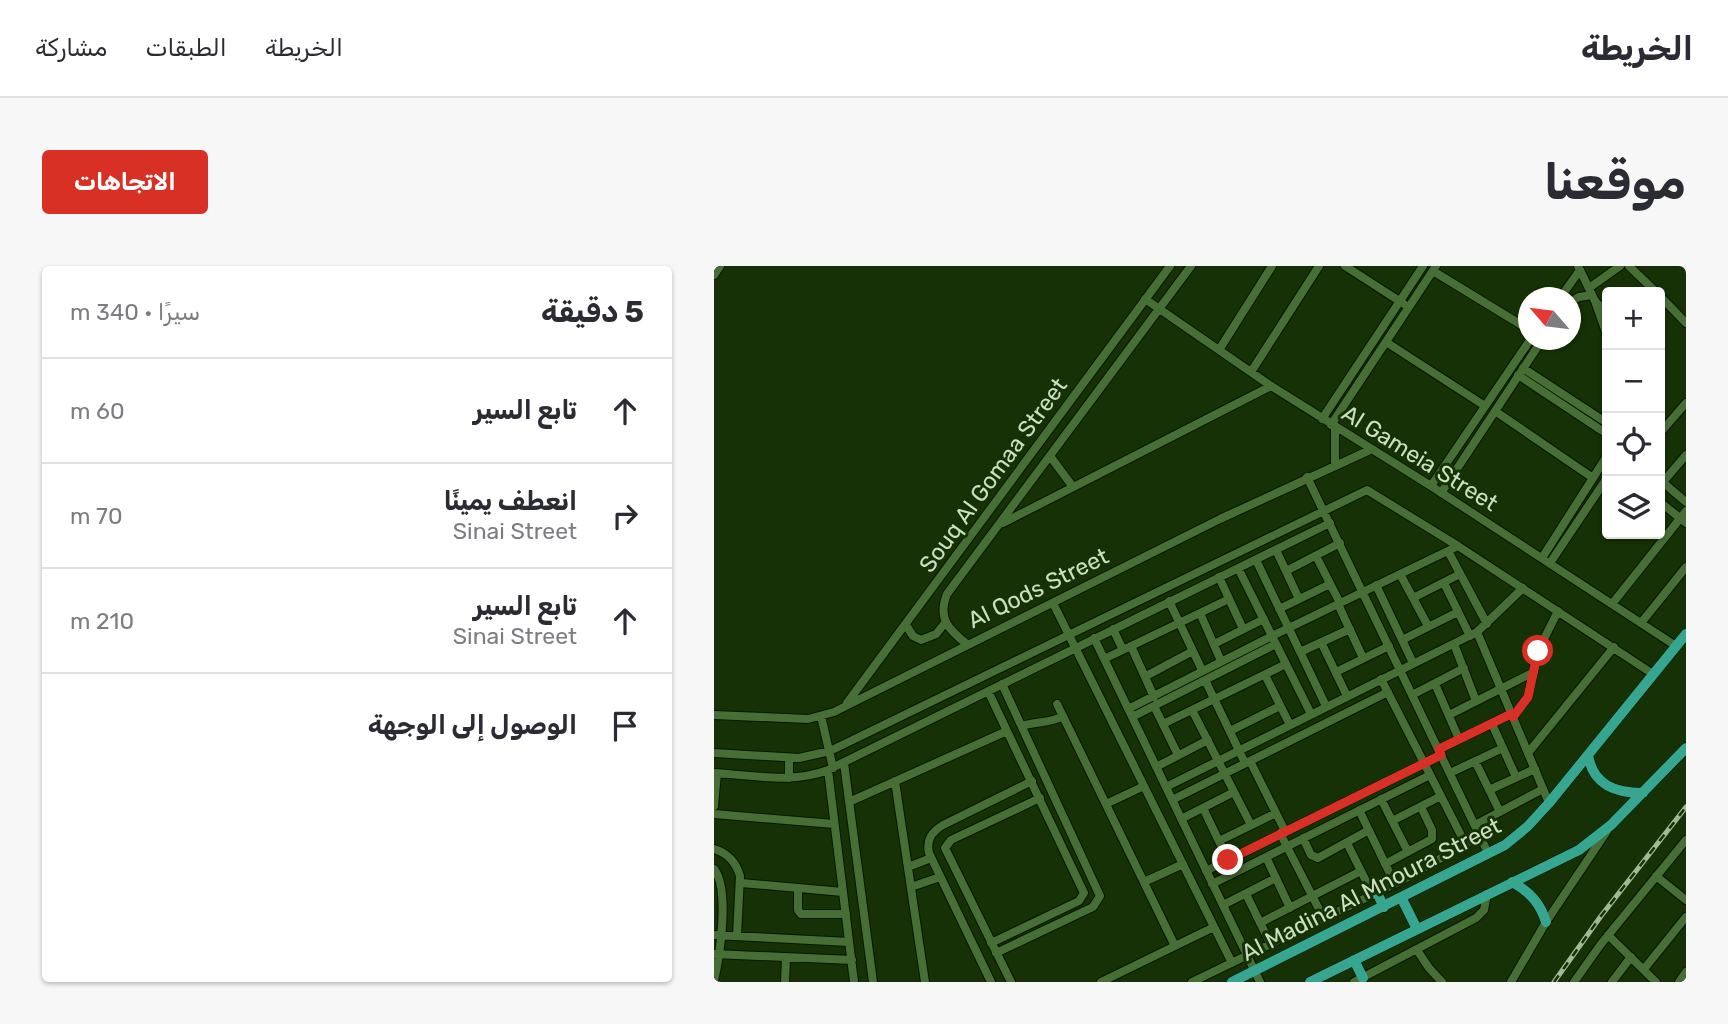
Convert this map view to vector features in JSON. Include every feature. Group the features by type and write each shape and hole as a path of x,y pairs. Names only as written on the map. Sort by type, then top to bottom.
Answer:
{"main road":[{"name":"Al Madina Al Mnoura Street","path":"1232,982 1402,898 1517,836 1549,803 1686,634"},
{"path":"1310,982 1563,859 1611,825 1686,748"},
{"path":"1588,755 1593,772 1606,786 1624,793 1643,793"},
{"path":"1512,882 1524,888 1534,898 1546,922"},
{"path":"1375,894 1384,907"},
{"path":"1402,898 1417,929"},
{"path":"1354,960 1359,980"}],"street":[{"path":"714,275 720,266"},
{"name":"Souq Al Gomaa Street","path":"846,705 1170,266"},
{"name":"Souq Al Gomaa Street","path":"945,623 943,608 947,594 1191,266"},
{"path":"1219,350 1272,266"},
{"path":"1251,372 1319,266"},
{"path":"1345,266 1410,307"},
{"path":"1322,419 1423,266"},
{"path":"1581,297 1592,295 1620,266"},
{"path":"1629,266 1651,287"},
{"path":"1335,464 1333,426 1435,268 1518,322"},
{"path":"1579,268 1602,322"},
{"path":"1567,287 1579,268"},
{"path":"1592,295 1602,307"},
{"name":"Al Gameia Street","path":"1145,299 1271,386 1441,492 1676,646"},
{"path":"1665,301 1686,323"},
{"path":"1386,342 1485,406"},
{"path":"1431,486 1523,350"},
{"path":"1441,492 1535,350"},
{"path":"1520,372 1579,410 1602,430"},
{"path":"1349,378 1359,384"},
{"path":"999,525 1271,386"},
{"path":"1665,427 1686,403"},
{"path":"1579,410 1602,421"},
{"path":"1495,411 1593,478"},
{"path":"1475,420 1484,427"},
{"name":"Al Qods Street","path":"714,715 794,719 821,716 1307,477 1370,450"},
{"path":"1665,477 1686,455"},
{"path":"1050,456 1073,487"},
{"path":"1546,561 1593,478 1602,470"},
{"path":"1307,477 1488,853"},
{"path":"1665,484 1686,502"},
{"path":"1546,561 1602,485"},
{"path":"714,753 789,758 809,757 830,751 1364,491 1370,491 1458,546 1653,674"},
{"path":"1612,604 1684,517 1665,505"},
{"path":"714,806 715,773 789,778 830,769 1330,523"},
{"path":"1286,571 1340,543"},
{"path":"1130,713 1274,640 1288,628 1458,546"},
{"path":"1276,550 1299,599"},
{"path":"1448,551 1487,624"},
{"path":"1239,552 1241,566 1264,619 1311,714"},
{"path":"1316,556 1363,658"},
{"path":"1256,559 1326,706"},
{"path":"1640,623 1686,567"},
{"path":"1401,574 1428,626"},
{"path":"1413,598 1460,574"},
{"path":"1219,577 1243,629"},
{"path":"1444,583 1501,689 1549,803"},
{"path":"1279,609 1330,584"},
{"path":"1376,585 1413,663"},
{"path":"1166,787 1473,634 1487,624 1523,588"},
{"path":"1104,659 1229,599"},
{"path":"1169,601 1239,750 1276,813 1287,846 1324,919"},
{"path":"1053,603 1231,963"},
{"path":"1206,872 1424,764 1459,739 1512,716 1526,703 1540,644 1558,611"},
{"path":"1402,639 1458,612"},
{"path":"1200,613 1222,661"},
{"path":"1214,644 1264,619"},
{"path":"906,625 912,636 921,640 936,634 945,623 968,645"},
{"path":"1300,652 1350,628"},
{"path":"1113,629 1146,676 1163,724 1178,755"},
{"path":"1094,638 1260,982"},
{"path":"1204,675 1222,661 1274,640"},
{"path":"1321,642 1347,696"},
{"path":"1454,644 1476,701"},
{"path":"1336,672 1389,646"},
{"path":"1528,753 1614,647"},
{"path":"1146,676 1192,651"},
{"path":"1163,724 1286,664"},
{"path":"1412,695 1464,668"},
{"path":"1449,715 1532,673"},
{"path":"1265,675 1290,725"},
{"path":"1381,678 1465,845"},
{"path":"996,953 1093,907 1100,896 1002,684"},
{"path":"1435,684 1459,739"},
{"path":"988,691 1083,887 1083,896 1079,901 991,943"},
{"path":"1172,800 1388,692"},
{"path":"1057,704 1175,946"},
{"path":"1230,730 1280,706"},
{"path":"1192,710 1251,825"},
{"path":"821,716 830,751 834,824 855,982"},
{"path":"1022,726 1035,722 1052,722 1063,716"},
{"path":"1492,724 1516,778"},
{"path":"1281,729 1287,742"},
{"path":"849,802 1007,731"},
{"path":"1156,767 1208,740"},
{"path":"1450,773 1503,748"},
{"path":"789,758 789,778"},
{"path":"1475,761 1500,812"},
{"path":"844,763 873,982"},
{"path":"1489,790 1535,769"},
{"path":"1212,884 1430,775"},
{"path":"991,982 931,858 929,840 937,829 1032,781"},
{"path":"895,782 925,982"},
{"path":"1106,804 1144,786"},
{"path":"1475,825 1543,789"},
{"path":"1181,820 1234,792"},
{"path":"1392,821 1441,796"},
{"path":"1011,982 945,852 947,842 1040,798"},
{"path":"1381,799 1408,852"},
{"path":"1385,864 1430,841 1433,836 1421,807"},
{"path":"1203,808 1228,860"},
{"path":"1359,810 1395,884"},
{"path":"1325,811 1331,824"},
{"path":"1219,841 1276,813"},
{"path":"714,814 834,824"},
{"path":"1511,982 1546,922 1611,825"},
{"path":"1303,838 1315,858 1369,830"},
{"path":"1192,982 1395,884 1480,836"},
{"path":"1574,982 1608,935 1686,839"},
{"path":"1347,842 1375,894"},
{"path":"1177,852 1193,845"},
{"path":"714,849 722,851 734,862 741,883 737,936"},
{"path":"1266,857 1290,908"},
{"path":"908,867 931,858"},
{"path":"1144,882 1183,864"},
{"path":"714,869 722,886 714,981"},
{"path":"1261,923 1361,871"},
{"path":"1657,876 1686,900"},
{"path":"911,887 940,877"},
{"path":"1223,905 1276,878"},
{"path":"741,883 843,892"},
{"path":"947,890 961,883"},
{"path":"798,888 798,910 801,914 846,914"},
{"path":"1246,894 1271,945"},
{"path":"1359,980 1476,918 1483,910 1487,894"},
{"path":"1644,969 1686,917"},
{"path":"1101,982 1214,927"},
{"path":"969,936 984,928"},
{"path":"717,935 849,943"},
{"path":"1608,935 1656,982"},
{"path":"1417,950 1442,982"},
{"path":"716,954 852,960"},
{"path":"1612,982 1631,957"},
{"path":"785,982 786,958"},
{"path":"1679,982 1686,972"}],"railway":[{"path":"1554,982 1601,916 1686,807"}],"route":[{"path":"1228,860 1441,755 1439,749 1511,714 1513,717 1526,703 1538,651"}]}
